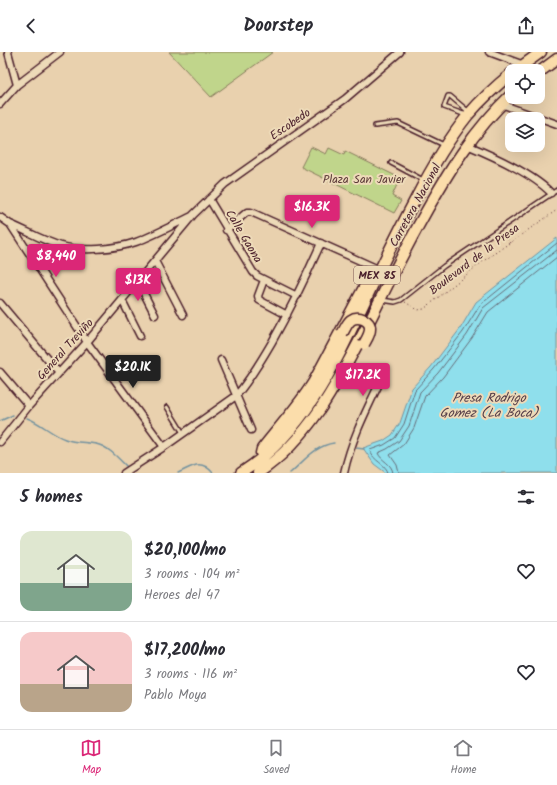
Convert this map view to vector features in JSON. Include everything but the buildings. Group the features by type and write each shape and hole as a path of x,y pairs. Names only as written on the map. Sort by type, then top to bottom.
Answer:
{"highway":[{"path":"525,64 541,52"},
{"path":"545,68 557,60"},
{"name":"Carretera Nacional","path":"256,469 306,411 317,395 341,352 380,265 425,181 446,146 469,115 489,93 505,79"},
{"name":"Carretera Nacional","path":"242,473 270,464 306,428 326,400 344,371 395,268 451,167 488,118 505,100"},
{"name":"MEX 85","path":"256,469 262,449 292,413 313,383 357,299 380,265"},
{"name":"MEX 85","path":"261,453 288,422 311,392 348,324 352,319 358,318 366,321 369,324 370,330 346,380 327,409 303,440 267,473"}],"street":[{"path":"8,52 17,85"},
{"path":"0,104 17,85 60,52"},
{"name":"Escobedo","path":"193,215 209,199 242,171 345,99 400,52"},
{"path":"489,52 521,64"},
{"path":"501,104 557,124"},
{"path":"467,145 522,172 554,191"},
{"name":"Calle Gaona","path":"209,199 248,266 257,276 297,296"},
{"path":"226,230 247,212 251,212 322,243 380,265"},
{"path":"0,217 10,224 58,246 72,249 94,249 124,246 193,215"},
{"name":"General Treviño","path":"0,442 58,372 87,342 193,215"},
{"path":"10,224 87,342 164,447"},
{"path":"124,473 164,447 236,396 257,368 288,315 322,243"},
{"path":"155,261 183,315"},
{"path":"264,280 258,296 259,300 288,315"},
{"path":"138,282 155,315"},
{"path":"122,300 140,336"},
{"path":"1,307 58,372"},
{"path":"221,360 251,430"},
{"path":"0,372 29,406"},
{"path":"344,473 349,452 363,417 379,384"}],"lane":[{"path":"448,96 450,96 469,115 444,107 448,96"},
{"path":"375,126 398,123 446,146"},
{"path":"391,162 425,181"},
{"name":"Boulevard de la Presa","path":"401,300 444,266 554,191"},
{"path":"380,299 394,302 401,300"},
{"path":"167,407 183,433"}],"path":[{"name":"Boulevard de la Presa","path":"401,300 418,310 424,309 459,280 557,210"},
{"path":"500,228 510,243"}],"green space":[{"path":"169,52 273,52 211,97"},
{"name":"Plaza San Javier","path":"311,147 326,154 329,148 344,155 345,151 400,178 392,196 401,201 394,213 301,167"}],"water":[{"name":"Presa Rodrigo Gomez (La Boca)","path":"557,238 557,473 386,473 374,464 363,448 383,441 392,435 400,423 412,388 431,367 460,329 476,302"}],"waterway":[{"path":"0,421 13,415"},
{"path":"27,418 65,439 105,447 128,468"},
{"path":"290,473 316,450 327,444 334,443"},
{"path":"356,448 364,449"},
{"path":"178,473 196,465 204,466 213,473"}]}
